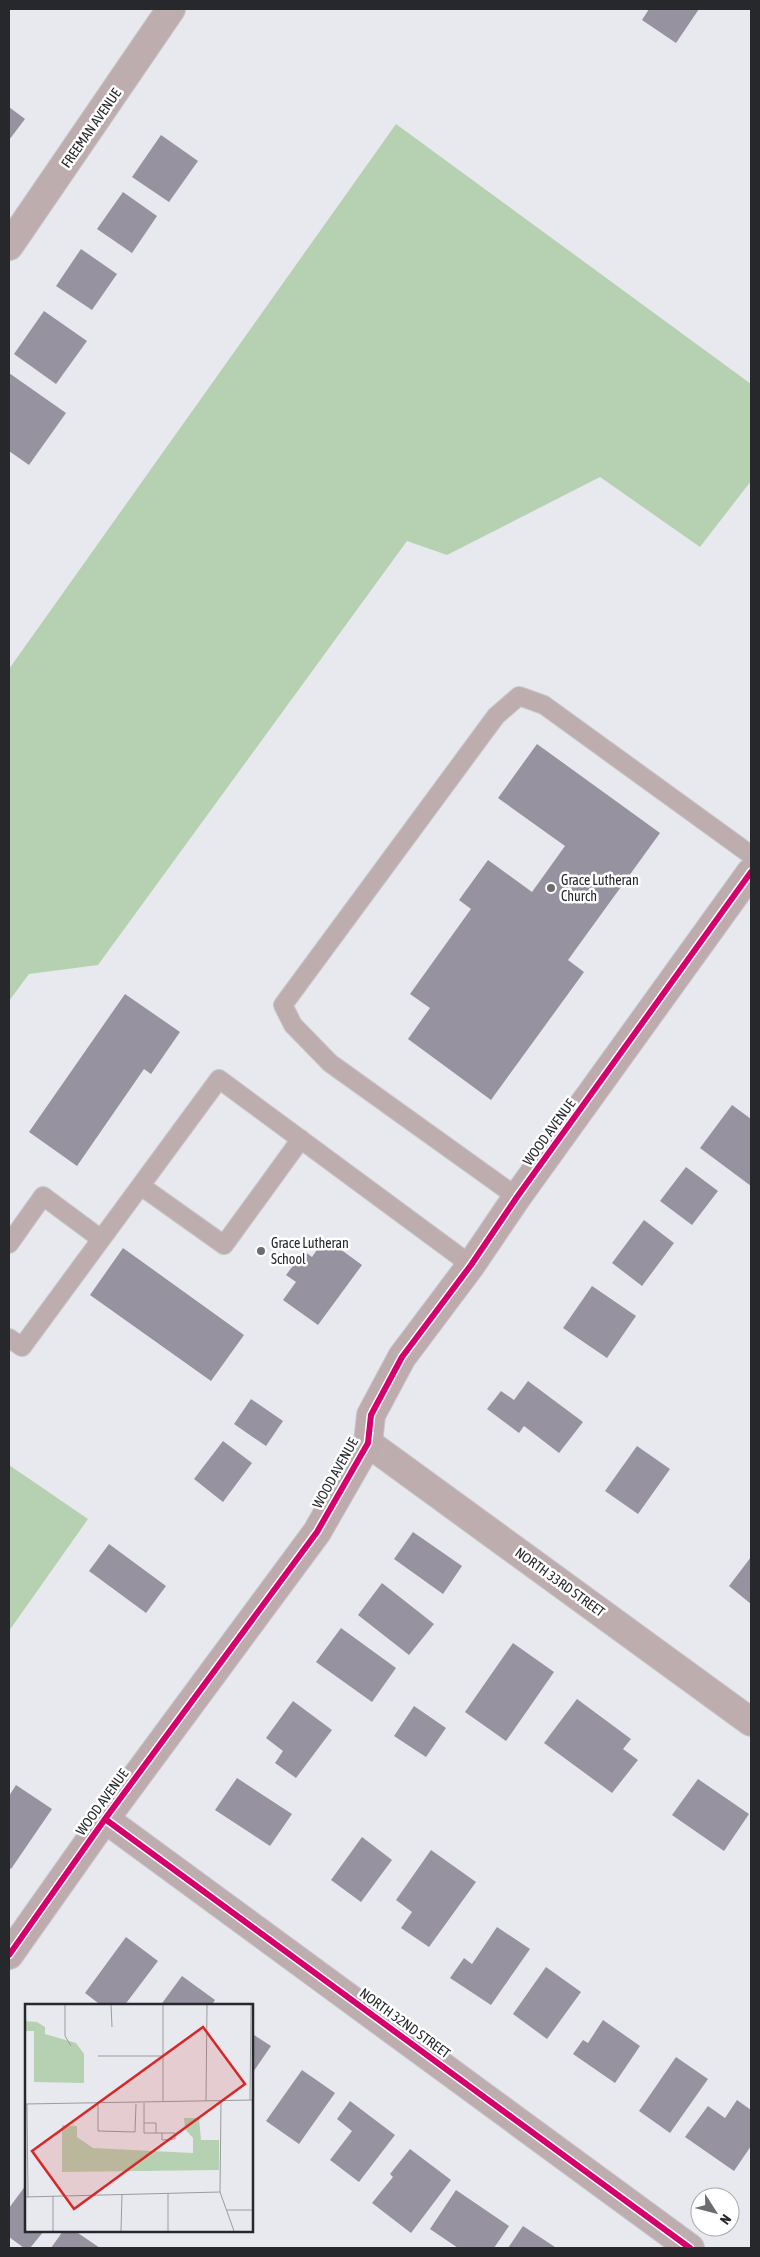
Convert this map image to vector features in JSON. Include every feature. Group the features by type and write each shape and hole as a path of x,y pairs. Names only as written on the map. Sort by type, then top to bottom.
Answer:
{"street":[{"name":"FREEMAN AVENUE","path":"9,246 172,9"},
{"name":"WOOD AVENUE","path":"10,1951 317,1532 368,1443 371,1415 402,1357 471,1265 517,1197 751,872"},
{"name":"NORTH 33RD STREET","path":"368,1443 751,1722"},
{"name":"NORTH 32ND STREET","path":"105,1819 690,2248"}],"lane":[{"path":"517,1197 330,1063 292,1025 284,1005 496,716 519,696 544,705 751,855"},
{"path":"9,1338 22,1347 219,1079 471,1265"},
{"path":"141,1186 224,1245 301,1139"},
{"path":"9,1244 43,1196 102,1239"}],"green space":[{"path":"396,124 751,384 751,481 700,547 600,477 447,555 407,541 98,965 29,974 9,1001 9,669"},
{"path":"9,1465 88,1519 9,1631"}],"building":[{"path":"649,9 699,9 676,43 642,20"},
{"path":"9,107 25,119 9,140"},
{"path":"161,135 198,161 169,202 132,177"},
{"path":"123,192 157,216 132,253 97,229"},
{"path":"81,249 117,274 92,310 56,286"},
{"path":"44,311 87,341 56,384 14,354"},
{"path":"9,373 66,413 29,465 9,451"},
{"path":"537,744 660,833 568,960 584,972 491,1100 408,1039 430,1008 410,994 471,909 459,900 488,860 532,892 565,846 498,798"},
{"path":"125,994 180,1032 151,1074 144,1069 77,1166 29,1132"},
{"path":"732,1105 751,1119 751,1186 700,1148"},
{"path":"686,1167 718,1191 692,1225 660,1201"},
{"path":"644,1220 674,1243 642,1286 612,1263"},
{"path":"325,1238 362,1265 318,1325 283,1300 296,1282 286,1275 304,1251 312,1257"},
{"path":"123,1248 244,1335 211,1381 90,1295"},
{"path":"592,1286 636,1316 607,1358 563,1328"},
{"path":"528,1381 583,1422 559,1453 524,1426 519,1433 487,1409 501,1391 514,1400"},
{"path":"251,1399 283,1421 266,1446 234,1424"},
{"path":"223,1441 252,1463 223,1502 194,1479"},
{"path":"637,1446 670,1469 638,1514 605,1491"},
{"path":"413,1532 462,1566 443,1594 394,1559"},
{"path":"109,1544 166,1586 146,1613 89,1571"},
{"path":"751,1557 751,1604 729,1586"},
{"path":"382,1583 434,1624 409,1655 358,1615"},
{"path":"341,1628 396,1668 372,1702 316,1662"},
{"path":"513,1643 554,1672 506,1741 465,1712"},
{"path":"577,1699 631,1739 623,1749 638,1760 612,1793 544,1743"},
{"path":"293,1701 332,1730 296,1778 275,1763 283,1751 266,1738"},
{"path":"414,1706 446,1728 426,1757 394,1736"},
{"path":"237,1778 292,1814 270,1846 215,1810"},
{"path":"698,1779 749,1814 724,1851 672,1815"},
{"path":"16,1785 52,1809 11,1869 9,1867 9,1796"},
{"path":"362,1837 392,1860 361,1902 331,1880"},
{"path":"431,1850 476,1882 429,1947 401,1928 412,1912 396,1900"},
{"path":"497,1927 530,1949 491,2005 450,1978 464,1958 472,1964"},
{"path":"126,1937 158,1961 126,2004 99,2004 85,1993"},
{"path":"546,1967 581,1992 547,2039 513,2014"},
{"path":"182,1976 215,2000 212,2004 161,2004"},
{"path":"603,2020 640,2046 615,2083 573,2054 583,2040 588,2043"},
{"path":"252,2034 271,2046 252,2074"},
{"path":"676,2057 708,2079 670,2133 639,2111"},
{"path":"302,2070 335,2093 299,2144 266,2121"},
{"path":"737,2100 751,2110 751,2146 734,2171 685,2137 708,2106 725,2118"},
{"path":"350,2101 395,2135 359,2182 330,2160 352,2131 337,2119"},
{"path":"410,2149 451,2180 411,2233 372,2203 393,2177 390,2174"},
{"path":"25,2186 25,2232 43,2232 30,2248 24,2248 9,2237 9,2208"},
{"path":"456,2190 509,2226 494,2248 458,2248 430,2229"},
{"path":"523,2226 555,2247 508,2248"},
{"path":"62,2232 76,2232 100,2248 51,2248"}],"cycle path":[{"path":"9,1955 105,1819 317,1532 368,1443 371,1415 402,1357 471,1265 517,1197 751,872"},
{"path":"105,1819 690,2248"}],"place":[{"name":"Grace Lutheran Church","path":"551,888"},
{"name":"Grace Lutheran School","path":"261,1251"}]}
